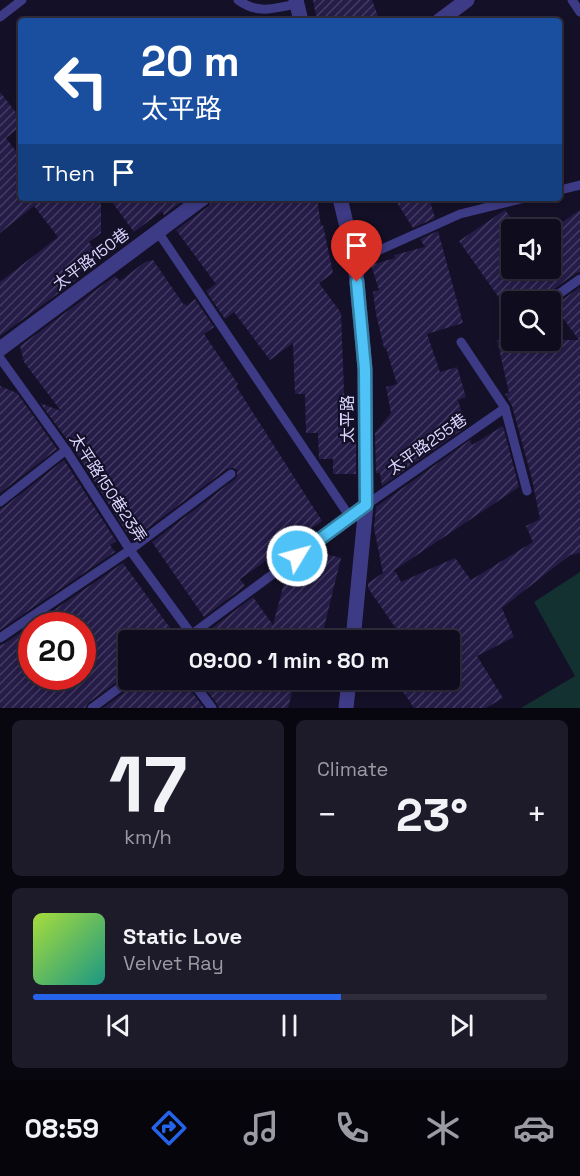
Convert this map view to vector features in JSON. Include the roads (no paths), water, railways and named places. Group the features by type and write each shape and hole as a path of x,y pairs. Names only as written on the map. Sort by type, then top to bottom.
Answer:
{"street":[{"path":"443,18 467,0"},
{"path":"296,2 299,18"},
{"name":"太平路150巷","path":"0,349 199,201"},
{"name":"太平路","path":"341,201 355,261 365,369 366,505 354,630"},
{"path":"346,708 348,690"}],"lane":[{"path":"0,17 22,0"},
{"path":"238,0 255,9 267,9 296,2"},
{"path":"572,0 580,12"},
{"path":"562,190 580,185"},
{"path":"355,261 460,214 513,201"},
{"path":"158,232 350,517"},
{"path":"561,292 580,279"},
{"path":"461,342 505,408 527,491"},
{"name":"太平路150巷23弄","path":"0,358 66,450 183,630"},
{"name":"太平路255巷","path":"199,630 366,505 505,408"},
{"path":"0,502 66,450"},
{"path":"0,638 130,550 231,474"},
{"path":"92,708 118,689"},
{"path":"198,690 212,708"}]}
